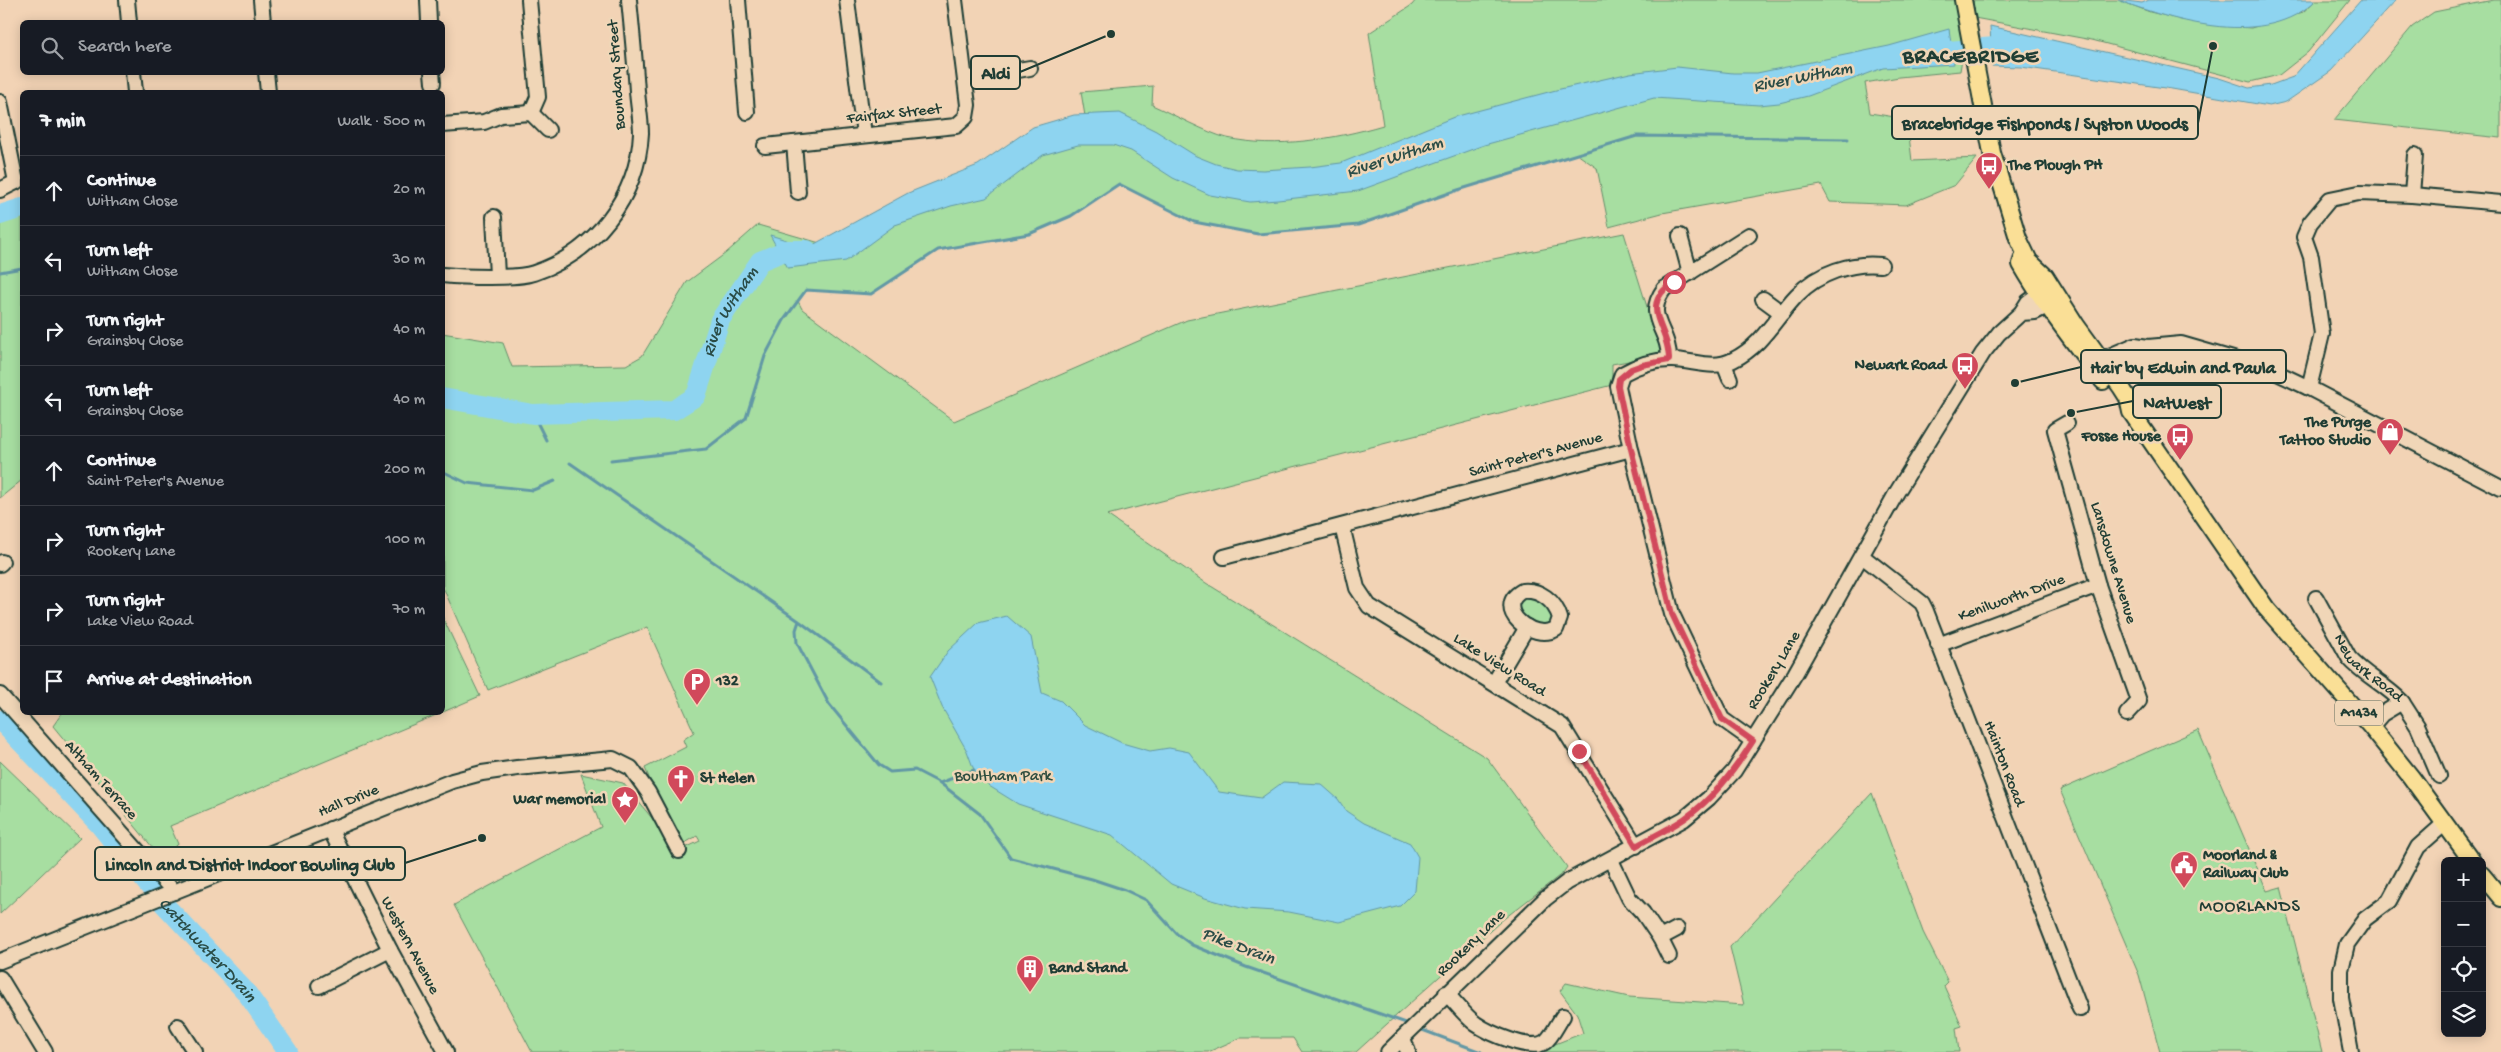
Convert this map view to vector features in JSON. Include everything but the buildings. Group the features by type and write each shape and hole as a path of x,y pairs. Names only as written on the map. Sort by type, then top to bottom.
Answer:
{"main road":[{"path":"1963,0 1976,75 1994,160 2011,219 2028,261 2049,296"},
{"name":"A1434","path":"2049,296 2098,365 2119,403 2132,412"},
{"path":"2119,384 2132,360"},
{"name":"A1434","path":"2098,365 2119,384 2128,398 2132,412 2266,608 2371,727 2469,857"},
{"path":"2486,880 2501,898"}],"street":[{"path":"127,0 129,20"},
{"path":"261,0 263,20"},
{"path":"428,0 429,20"},
{"path":"529,0 537,90 531,113"},
{"name":"Boundary Street","path":"445,275 463,277 533,274 573,253 606,224 622,201 634,172 640,133 630,0"},
{"path":"738,0 747,112"},
{"path":"847,0 864,135"},
{"name":"Fairfax Street","path":"765,146 956,126 966,117 968,105 955,0"},
{"path":"965,78 1030,68"},
{"path":"133,75 135,90"},
{"path":"266,75 268,90"},
{"path":"0,102 16,182 0,190"},
{"path":"445,125 484,122 501,116 531,113"},
{"path":"531,113 548,130"},
{"path":"794,143 798,192"},
{"path":"2412,195 2415,155"},
{"path":"2309,388 2322,334 2311,257 2304,237 2310,223 2330,199 2359,193 2412,195 2501,203"},
{"path":"494,217 497,276"},
{"path":"1669,360 1668,341 1657,319 1656,306 1664,289 1749,235"},
{"path":"1680,236 1690,274"},
{"path":"1753,741 1722,719 1672,614 1631,449 1618,386 1619,379 1631,369 1669,360 1707,365 1724,364 1756,345 1766,336 1782,313 1808,286 1843,268 1872,260"},
{"name":"Rookery Lane","path":"1388,1052 1420,1022 1446,993 1545,899 1567,882 1684,819 1734,771 1862,556 1897,492 1983,353 1999,333 2021,313 2035,312 2049,296"},
{"path":"1763,299 1782,313"},
{"path":"2098,365 2135,345 2148,347 2181,344 2271,370 2501,488"},
{"path":"2098,365 2132,360 2146,353 2148,347"},
{"path":"1724,364 1730,379"},
{"name":"Lansdowne Avenue","path":"2067,422 2056,430 2098,585 2139,701 2127,714"},
{"name":"Saint Peter's Avenue","path":"1224,557 1631,449"},
{"name":"Lake View Road","path":"1342,526 1357,588 1369,606 1562,726 1636,846"},
{"name":"Hainton Road","path":"1862,556 1922,603 2080,1009"},
{"name":"Kenilworth Drive","path":"1938,645 2098,585"},
{"name":"Newark Road","path":"2316,598 2349,658 2356,666 2382,684 2402,702 2382,714 2371,727"},
{"path":"1494,683 1527,628"},
{"name":"Altham Terrace","path":"0,695 170,893"},
{"path":"2402,702 2418,727 2439,776"},
{"name":"Hall Drive","path":"0,961 452,781 482,773 613,759 631,768 648,792 679,851"},
{"path":"2351,1052 2341,998 2341,970 2347,944 2365,919 2389,901 2418,847 2444,823"},
{"name":"Western Avenue","path":"330,829 390,950 446,1052"},
{"path":"1611,860 1629,898 1643,913 1660,938 1669,956"},
{"path":"1660,938 1677,929"},
{"path":"319,986 390,950"},
{"path":"0,978 45,1052"},
{"path":"1446,993 1474,1022 1484,1029 1522,1044 1546,1042 1563,1016"},
{"path":"178,1026 195,1052"},
{"path":"1406,1035 1408,1052"}],"green space":[{"name":"Boultham Park","path":"1416,0 1966,0 1970,15 1974,0 2118,0 2150,12 2182,20 2211,25 2251,28 2303,12 2316,0 2350,0 2308,52 2279,75 2250,82 2092,40 1969,17 1960,71 1899,77 1865,83 1870,113 1907,119 1912,161 1977,158 1955,185 1906,205 1830,202 1821,185 1662,213 1609,227 1597,168 1577,154 1458,190 1358,225 1258,234 1194,222 1119,184 1071,216 1029,234 938,250 871,294 806,290 798,301 802,309 954,421 1187,320 1624,233 1662,355 1612,364 1612,385 1107,515 1206,583 1487,758 1567,867 1563,873 1501,921 1356,1052 1302,1052 1293,1038 1240,1038 1208,1052 532,1052 454,905 601,827 581,774 623,783 679,851 700,841 697,836 678,847 645,768 686,747 683,740 694,732 647,627 488,690 445,592 445,333 503,343 512,367 626,365 642,356 687,282 726,253 758,225 844,250 1087,128 1081,92 1153,86 1152,105 1219,136 1246,141 1266,143 1306,141 1383,125 1369,33 1412,5"},
{"path":"2501,0 2501,138 2334,120 2412,27 2434,12"},
{"path":"20,209 20,482 0,498 0,215"},
{"path":"1527,595 1543,602 1556,620 1551,625 1531,625 1519,614 1515,605"},
{"path":"445,622 480,696 445,711"},
{"path":"61,715 436,715 170,826 178,844 162,859 53,726"},
{"name":"Moorland & Railway Club","path":"2198,730 2267,891 2281,887 2322,1052 2160,1052 2139,975 2060,790"},
{"path":"0,761 80,838 0,914"},
{"path":"1872,793 1923,932 1948,982 1944,986 1962,1026 1956,1028 1959,1052 1535,1052 1583,1033 1577,1014 1560,991 1566,983 1629,997 1744,1005 1730,947"}],"water":[{"path":"2118,0 2142,3 2149,0 2316,0 2295,15 2272,24 2220,27 2166,16"},
{"path":"2361,0 2396,0 2331,71 2286,102 2269,106 2172,89 2021,67 1992,66 1990,26 2219,78 2249,88 2271,85 2293,77"},
{"path":"1949,29 1954,64 1883,68 1808,96 1779,103 1759,105 1654,98 1484,145 1358,191 1250,202 1210,195 1173,178 1131,151 1113,145 1078,145 1043,155 986,198 951,206 895,225 846,261 788,268 770,235 809,247 908,193 978,165 1033,127 1074,115 1120,113 1156,131 1196,156 1216,164 1237,169 1263,170 1310,167 1341,163 1454,117 1630,73 1677,67 1733,73 1757,73 1889,46"},
{"path":"1007,616 1031,637 1042,693 1061,701 1085,725 1122,743 1150,751 1169,748 1189,752 1219,792 1261,798 1283,782 1321,784 1338,799 1346,811 1364,823 1410,843 1418,857 1415,891 1400,906 1339,922 1289,912 1245,909 1205,898 1171,884 1112,835 1018,804 989,786 974,770 967,751 942,707 930,677 948,651 978,623"}],"waterway":[{"name":"River Witham","path":"1925,53 2018,45"},
{"path":"611,460 706,449 746,418 765,356 784,320 806,290 871,294 938,250 1029,234 1071,216 1119,184 1194,222 1258,234 1358,225 1458,190 1637,136 1848,139"},
{"name":"River Witham","path":"0,215 20,209"},
{"name":"River Witham","path":"445,399 533,414 674,410 696,396 720,320 760,261 787,250 807,250"},
{"path":"0,272 20,268"},
{"path":"533,414 546,440"},
{"path":"570,463 799,621 881,682"},
{"path":"445,472 467,483 533,490 555,481"},
{"path":"799,621 796,630 797,643 829,704 879,765 890,772 915,770 940,783 974,770"},
{"name":"Catchwater Drain","path":"0,720 98,823 163,903 246,992 288,1052"},
{"name":"Pike Drain","path":"940,783 980,814 1011,858 1092,879 1125,890 1146,900 1177,934 1192,945 1246,967 1409,1024"},
{"name":"Pike Drain","path":"1417,1028 1481,1052"}],"place":[{"name":"Aldi","path":"1111,34"},
{"name":"Bracebridge Fishponds / Syston Woods","path":"2213,46"},
{"name":"The Plough PH","path":"1989,190"},
{"name":"Hair by Edwin and Paula","path":"2015,383"},
{"name":"Newark Road","path":"1965,390"},
{"name":"NatWest","path":"2071,413"},
{"name":"The Purge Tattoo Studio","path":"2390,456"},
{"name":"Fosse House","path":"2180,461"},
{"name":"132","path":"697,706"},
{"name":"St Helen","path":"681,803"},
{"name":"War memorial","path":"625,824"},
{"name":"Lincoln and District Indoor Bowling Club","path":"482,838"},
{"name":"Moorland & Railway Club","path":"2184,889"},
{"name":"Band Stand","path":"1030,993"}],"district":[{"name":"BRACEBRIDGE","path":"1971,58"},
{"name":"MOORLANDS","path":"2250,907"}],"route":[{"path":"1579,751 1636,846 1684,819 1709,798 1734,771 1753,741 1722,719 1672,614 1631,449 1618,386 1622,374 1631,369 1669,360 1670,348 1668,341 1655,312 1659,297 1664,289 1674,282"}]}
